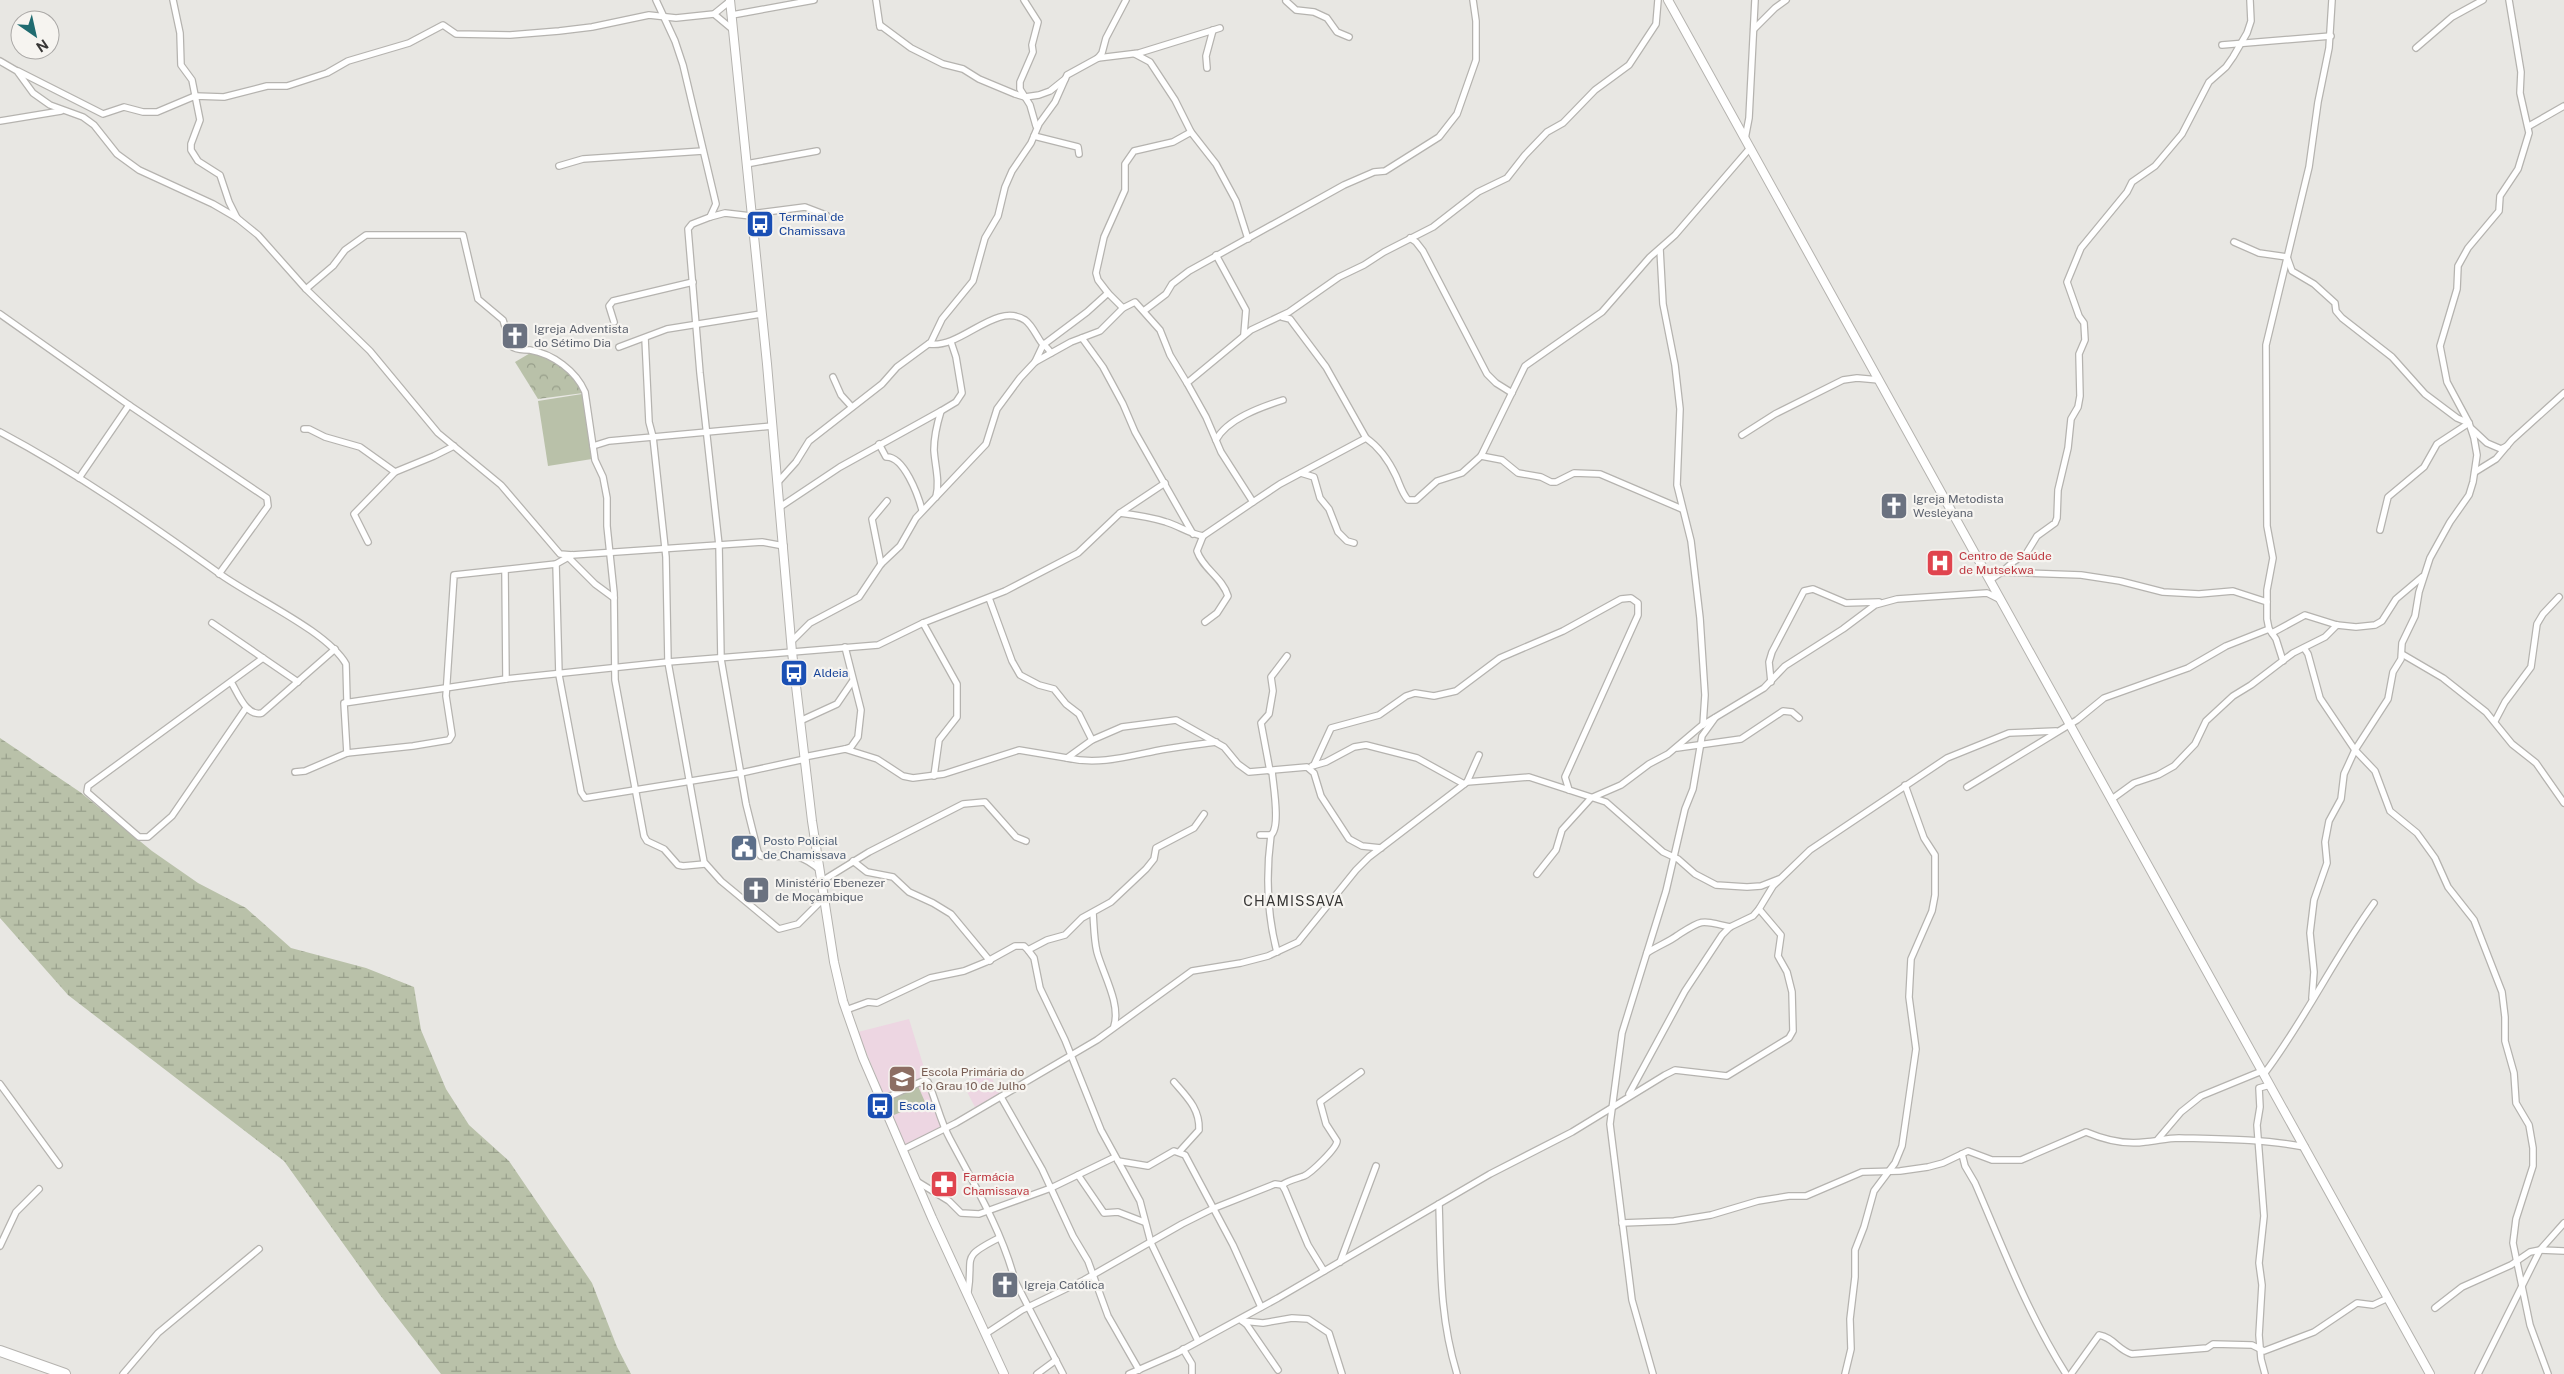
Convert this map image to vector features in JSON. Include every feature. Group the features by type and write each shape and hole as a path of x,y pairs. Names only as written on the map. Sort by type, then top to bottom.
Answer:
{"highway":[{"path":"0,1351 65,1374"}],"street":[{"path":"656,0 662,17 675,41 683,65 716,204 726,213"},
{"path":"732,16 814,0"},
{"path":"876,0 880,27 911,48 943,64 962,69 979,79 1025,97 1050,91 1072,71 1098,58 1135,54 1217,29 1206,56 1207,68"},
{"path":"778,482 796,462 808,441 882,384 897,367 929,344 942,319 973,280 985,238 998,216 1007,181 1034,136 1036,129 1036,121 1020,89 1020,82 1031,58 1038,22 1024,0"},
{"path":"1145,310 1166,294 1180,276 1344,185 1374,172 1385,171 1439,137 1457,114 1476,60 1476,21 1473,0"},
{"path":"1187,383 1244,334 1279,318 1339,278 1433,227 1478,192 1511,175 1525,155 1547,132 1562,123 1596,90 1629,65 1656,24 1659,8 1658,0"},
{"path":"1659,8 1664,0"},
{"path":"1668,0 2001,600 2073,722 2075,733 2430,1374"},
{"path":"1745,138 1749,118 1755,0"},
{"path":"1754,29 1786,0"},
{"path":"1987,592 1991,582 2013,562 2026,554 2037,536 2055,523 2058,518 2058,490 2068,448 2071,419 2078,407 2080,396 2079,354 2085,340 2084,323 2079,316 2067,282 2081,248 2127,192 2132,182 2155,166 2182,134 2209,82 2226,67 2241,44 2251,21 2250,0"},
{"path":"2283,661 2270,631 2267,602 2273,558 2267,526 2266,345 2309,167 2330,36 2332,0"},
{"path":"2416,48 2464,9 2483,0"},
{"path":"2312,998 2314,972 2310,932 2313,905 2327,863 2325,842 2329,821 2341,799 2344,774 2355,750 2385,706 2393,672 2402,654 2402,643 2415,616 2416,601 2425,573 2441,536 2469,495 2475,472 2477,455 2471,426 2447,382 2440,346 2456,289 2458,266 2468,248 2499,211 2500,196 2518,169 2529,126 2520,93 2521,72 2509,0"},
{"path":"172,1 180,33 182,67 191,78 200,120 191,144 191,150 198,161 220,175 229,202 237,218"},
{"path":"730,1 778,482 792,652 804,758 834,962 846,1010 863,1058 904,1149 932,1218 987,1333 1004,1374"},
{"path":"0,61 83,106 103,114 124,107 143,112 157,112 195,96 224,97 267,86 287,86 327,73 348,61 409,43 443,25 456,34 510,35 592,28 649,15 676,18 714,14 730,1"},
{"path":"1098,58 1102,53 1106,38 1123,1"},
{"path":"1286,1 1296,10 1314,12 1328,18 1337,32 1349,37"},
{"path":"714,14 732,29"},
{"path":"2222,45 2330,36"},
{"path":"1135,54 1150,62 1175,100 1191,132 1201,142 1229,186 1248,239"},
{"path":"17,71 33,93 50,105 83,117 94,125"},
{"path":"1036,129 1055,102 1065,79"},
{"path":"197,104 204,96"},
{"path":"83,106 94,125 117,154 139,170 237,218 263,240 306,289 370,352 428,423 501,485 554,549 560,554 571,557 595,584 614,598"},
{"path":"2529,126 2564,106"},
{"path":"0,121 63,110"},
{"path":"1123,308 1108,293 1096,273 1099,254 1107,230 1125,190 1125,164 1134,151 1173,142 1191,132"},
{"path":"1034,136 1058,143 1075,145 1078,147 1079,154"},
{"path":"1279,318 1290,319 1326,367 1366,438 1384,455 1396,475 1403,494 1408,500 1416,500 1437,481 1462,473 1481,456 1524,366 1602,312 1750,148"},
{"path":"559,166 583,159 703,151"},
{"path":"746,164 817,151"},
{"path":"710,217 716,204"},
{"path":"820,870 807,860 796,856 764,857 759,854 741,773 721,659 719,545 688,229 692,224 726,213 751,215 805,207 826,215"},
{"path":"306,289 333,266 345,250 366,235 463,235 478,299 503,320 511,346 551,357 564,366 584,389 595,460 606,486 614,598 614,668 645,838 664,849 678,864 683,866 705,864"},
{"path":"1410,238 1423,251 1487,374 1496,383 1512,393"},
{"path":"2234,242 2259,253 2287,257"},
{"path":"1660,249 1663,304 1668,318 1679,394 1680,409 1676,471 1678,496 1691,542 1700,618 1705,695 1703,725"},
{"path":"1216,255 1246,310 1244,334"},
{"path":"2287,257 2292,271 2314,284 2335,303 2336,311 2342,318 2392,357 2425,394 2471,426 2494,447 2501,449 2509,445"},
{"path":"614,322 609,306 613,301 692,282"},
{"path":"1035,362 1039,349 1044,344 1087,312 1108,293"},
{"path":"791,642 810,623 859,597 881,564 900,546 922,510 986,444 997,409 1020,378 1035,362 1100,331 1123,308 1135,302 1145,310 1160,330 1170,355 1252,502"},
{"path":"0,314 268,502 219,574"},
{"path":"619,347 667,329 761,314"},
{"path":"929,344 936,345 951,342 981,325 1006,315 1027,321 1051,353"},
{"path":"645,338 649,422 653,437 665,549 668,662 702,858 705,864 721,880 781,929 802,921 824,898"},
{"path":"1082,338 1103,367 1135,432 1193,534"},
{"path":"780,507 879,444 956,402 962,393 956,357 951,342"},
{"path":"833,377 841,395 851,406"},
{"path":"1742,435 1775,414 1843,380 1857,378 1879,380"},
{"path":"2475,472 2496,460 2544,410 2564,393"},
{"path":"1216,440 1223,430 1232,424 1264,406 1283,400"},
{"path":"79,478 129,406"},
{"path":"936,497 938,484 935,440 941,411"},
{"path":"593,446 609,441 772,426"},
{"path":"2380,530 2388,497 2424,467 2437,444 2471,426"},
{"path":"304,429 309,429 325,437 360,447 371,453 395,472"},
{"path":"0,432 59,464 219,574 335,649 347,667 345,690 347,701"},
{"path":"1204,622 1216,614 1228,596 1220,580 1200,559 1197,551 1203,536 1252,502 1366,438"},
{"path":"879,444 886,457 894,458 899,462 915,488 922,510"},
{"path":"368,542 354,514 395,472 454,446"},
{"path":"1481,456 1502,460 1518,473 1541,477 1551,482 1556,482 1574,473 1600,474 1682,509"},
{"path":"1301,473 1314,477 1320,498 1330,509 1338,532 1347,541 1354,543"},
{"path":"347,753 343,705 347,701 506,679 559,675 668,662 882,644 923,623 989,598 1078,553 1120,513 1164,483"},
{"path":"881,564 872,519 887,501"},
{"path":"1120,513 1145,516 1168,522 1193,534 1203,536"},
{"path":"295,772 305,771 347,753 449,740 452,734 446,688 454,575 556,564 571,557 610,551 762,542 784,546"},
{"path":"556,564 559,675 567,727 585,798 608,796 688,780 741,773 845,750 851,746 860,732 860,705 852,682 845,647"},
{"path":"506,570 506,679"},
{"path":"2002,572 2080,575 2120,581 2163,592 2199,594 2233,590 2267,602"},
{"path":"1967,787 2073,722 2104,698 2188,668 2226,646 2270,631 2305,615 2337,625 2356,627 2380,623 2396,599 2425,573"},
{"path":"1771,682 1769,662 1772,652 1792,609 1804,590 1820,592 1846,603 1880,602 1987,592 2001,600"},
{"path":"2495,721 2505,702 2531,667 2537,624 2543,614 2559,597"},
{"path":"989,598 1015,668 1023,679 1054,689 1066,704 1080,714 1092,740"},
{"path":"1310,766 1331,728 1379,715 1406,696 1415,693 1434,696 1456,691 1500,658 1563,631 1621,599 1632,598 1638,603 1638,615 1565,777 1569,790"},
{"path":"1537,874 1556,850 1562,830 1591,798 1621,785 1703,725 1764,688 1785,666 1880,602"},
{"path":"212,623 298,682"},
{"path":"923,623 957,684 957,717 938,740 934,776"},
{"path":"2112,799 2134,783 2158,776 2174,766 2195,744 2202,728 2212,715 2233,696 2283,661 2325,637 2337,625"},
{"path":"2304,648 2308,654 2320,698 2355,750 2378,778 2390,811 2417,833 2434,858 2448,887 2473,917 2502,992 2505,1041 2514,1073 2516,1103 2529,1125 2533,1148 2533,1166 2529,1184 2513,1232 2530,1325 2548,1374"},
{"path":"231,682 246,708 253,712 262,712 335,649"},
{"path":"2402,654 2443,678 2476,702 2495,721 2512,744 2536,763 2564,803"},
{"path":"1277,952 1270,915 1268,855 1276,814 1271,771 1262,723 1269,714 1273,691 1271,677 1287,656"},
{"path":"246,708 172,816 148,837 139,837 87,792 88,786 263,658"},
{"path":"800,721 836,704 852,682"},
{"path":"1674,748 1741,739 1784,711 1792,712 1799,718"},
{"path":"1653,1374 1632,1300 1610,1124 1622,1033 1674,857 1685,809 1693,789 1700,743 1706,729 1715,718"},
{"path":"1067,758 1092,740 1131,724 1176,720 1216,742 1247,771 1271,771 1310,766 1354,747 1366,745 1417,758 1466,783 1529,777 1612,806 1663,852 1674,857 1695,874 1716,885 1754,886 1779,879"},
{"path":"1626,1097 1685,991 1730,927 1753,916 1760,909 1779,879 1810,850 1947,758 2009,733 2056,731"},
{"path":"845,750 877,759 908,778 934,776 1019,750 1093,761 1128,758 1170,748 1216,742"},
{"path":"904,1149 946,1129 1097,1040 1192,971 1241,963 1277,952 1303,938 1356,870 1466,783 1479,755"},
{"path":"1310,766 1321,796 1349,839 1362,846 1383,847"},
{"path":"1845,1374 1851,1349 1850,1319 1855,1277 1855,1250 1874,1191 1889,1172 1902,1146 1916,1049 1909,997 1911,959 1932,911 1936,879 1935,855 1924,838 1905,785"},
{"path":"822,881 853,861 963,804 982,801 993,809 1016,837 1026,841"},
{"path":"1028,950 1047,940 1065,936 1082,918 1111,902 1141,874 1154,858 1156,848 1194,828 1204,814"},
{"path":"1260,835 1271,835"},
{"path":"853,861 867,872 893,877 909,892 933,902 951,914 990,961"},
{"path":"2157,1140 2181,1112 2201,1096 2263,1072 2283,1048 2312,998 2374,903"},
{"path":"1129,1374 1240,1320 1439,1204 1572,1132 1626,1097 1675,1070 1727,1076 1789,1038 1792,1031 1792,992 1787,972 1778,956 1781,935 1760,909"},
{"path":"1093,913 1096,950 1107,975 1116,1011 1114,1026"},
{"path":"1646,953 1678,935 1693,923 1706,921 1730,927"},
{"path":"846,1010 868,1002 877,1002 930,978 964,971 990,961 1015,946 1024,946 1034,958 1040,988 1066,1040 1070,1055 1116,1159 1140,1201 1144,1222 1152,1243 1198,1341"},
{"path":"987,1333 1029,1306 1152,1243 1212,1209 1268,1186 1282,1185 1308,1173 1336,1148 1337,1141 1326,1124 1320,1102 1361,1072"},
{"path":"882,1100 927,1080 946,1129 1012,1264 1015,1281 1063,1374"},
{"path":"1174,1082 1195,1107 1200,1120 1200,1130 1180,1151"},
{"path":"0,1084 59,1165"},
{"path":"2265,1374 2260,1349 2262,1285 2259,1263 2264,1216 2258,1142 2259,1088 2270,1085"},
{"path":"1001,1097 1051,1188 1093,1274 1108,1316 1138,1370"},
{"path":"1622,1223 1653,1223 1711,1215 1758,1201 1808,1195 1862,1172 1889,1172 1943,1163 1970,1151 1992,1160 2021,1160 2086,1132 2112,1142 2144,1143 2157,1140 2207,1138 2305,1148"},
{"path":"918,1182 948,1201 961,1213 972,1215 988,1212 1051,1188 1116,1159 1148,1166 1174,1151 1180,1151 1185,1155 1233,1246 1261,1307"},
{"path":"1962,1154 1965,1166 1975,1183 2027,1306 2049,1349 2066,1374"},
{"path":"1340,1262 1376,1166"},
{"path":"1078,1175 1104,1213 1118,1212 1144,1222"},
{"path":"1282,1185 1308,1245 1324,1271"},
{"path":"0,1246 16,1212 39,1189"},
{"path":"1439,1204 1440,1279 1445,1331 1457,1374"},
{"path":"2478,1374 2540,1250 2564,1222"},
{"path":"968,1292 968,1262 971,1255 998,1238"},
{"path":"123,1374 158,1333 259,1249"},
{"path":"2434,1308 2462,1287 2518,1260 2530,1252 2540,1250 2564,1251"},
{"path":"2071,1374 2099,1335 2108,1338 2122,1350 2132,1354 2206,1348 2214,1344 2252,1346 2264,1351 2314,1332 2357,1303 2373,1305 2388,1298"},
{"path":"1240,1320 1263,1323 1292,1318 1308,1319 1329,1333 1342,1374"},
{"path":"1240,1320 1278,1370"},
{"path":"1183,1349 1192,1364 1192,1374"},
{"path":"1037,1374 1056,1360"}],"shaded area":[{"name":"Escola Primária do 1o Grau 10 de Julho","path":"909,1019 942,1126 905,1147 858,1032"},
{"path":"988,1071 1001,1096 976,1109 963,1084"}],"green space":[{"path":"532,352 562,367 583,393 538,399 515,362"},
{"path":"582,394 592,459 548,466 538,401"},
{"path":"0,738 80,792 152,851 198,883 246,908 291,948 366,968 414,987 421,1030 446,1089 469,1125 509,1161 592,1283 617,1347 631,1374 441,1374 380,1295 284,1161 68,995 0,918"},
{"path":"918,1086 925,1102 894,1115 887,1099"}],"place":[{"name":"Terminal de Chamissava","path":"760,224"},
{"name":"Igreja Adventista do Sétimo Dia","path":"515,336"},
{"name":"Igreja Metodista Wesleyana","path":"1894,506"},
{"name":"Centro de Saúde de Mutsekwa","path":"1940,563"},
{"name":"Aldeia","path":"794,673"},
{"name":"Posto Policial de Chamissava","path":"744,848"},
{"name":"Ministério Ebenezer de Moçambique","path":"756,890"},
{"name":"Escola Primária do 1o Grau 10 de Julho","path":"902,1079"},
{"name":"Escola","path":"880,1106"},
{"name":"Farmácia Chamissava","path":"944,1184"},
{"name":"Igreja Católica","path":"1005,1285"}],"district":[{"name":"CHAMISSAVA","path":"1294,901"}]}
